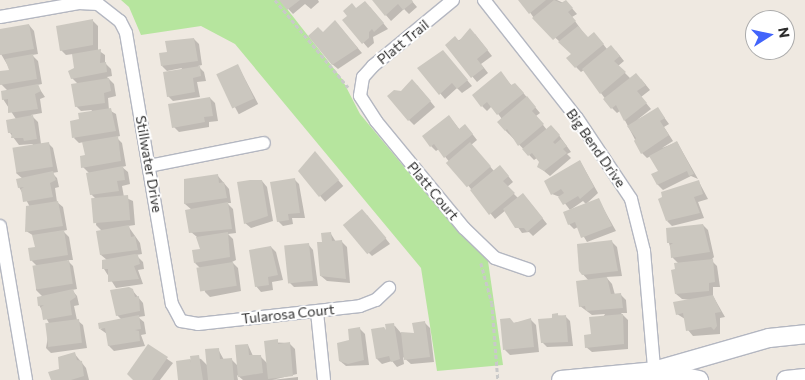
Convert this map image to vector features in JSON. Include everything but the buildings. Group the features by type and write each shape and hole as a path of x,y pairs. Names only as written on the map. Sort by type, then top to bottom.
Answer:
{"street":[{"name":"Platt Trail","path":"360,89 363,77 373,66 453,0"},
{"name":"Big Bend Drive","path":"484,0 576,118 631,199 644,251 655,375"},
{"name":"Stillwater Drive","path":"0,17 79,4 98,4 110,10 126,33 172,304 181,321"},
{"name":"Platt Court","path":"360,89 366,106 376,121 464,228 495,258 529,270"},
{"path":"150,166 264,143"},
{"path":"0,226 26,380"},
{"name":"Tularosa Court","path":"181,321 198,324 360,306 376,300 389,288"},
{"path":"317,312 324,380"},
{"path":"655,375 768,338 805,334"},
{"path":"561,380 655,375 699,380"},
{"path":"786,380 805,378"}],"green space":[{"path":"121,0 280,0 342,79 360,114 446,217 488,261 503,365 437,371 421,268 235,44 201,26 141,35 129,7"}]}
